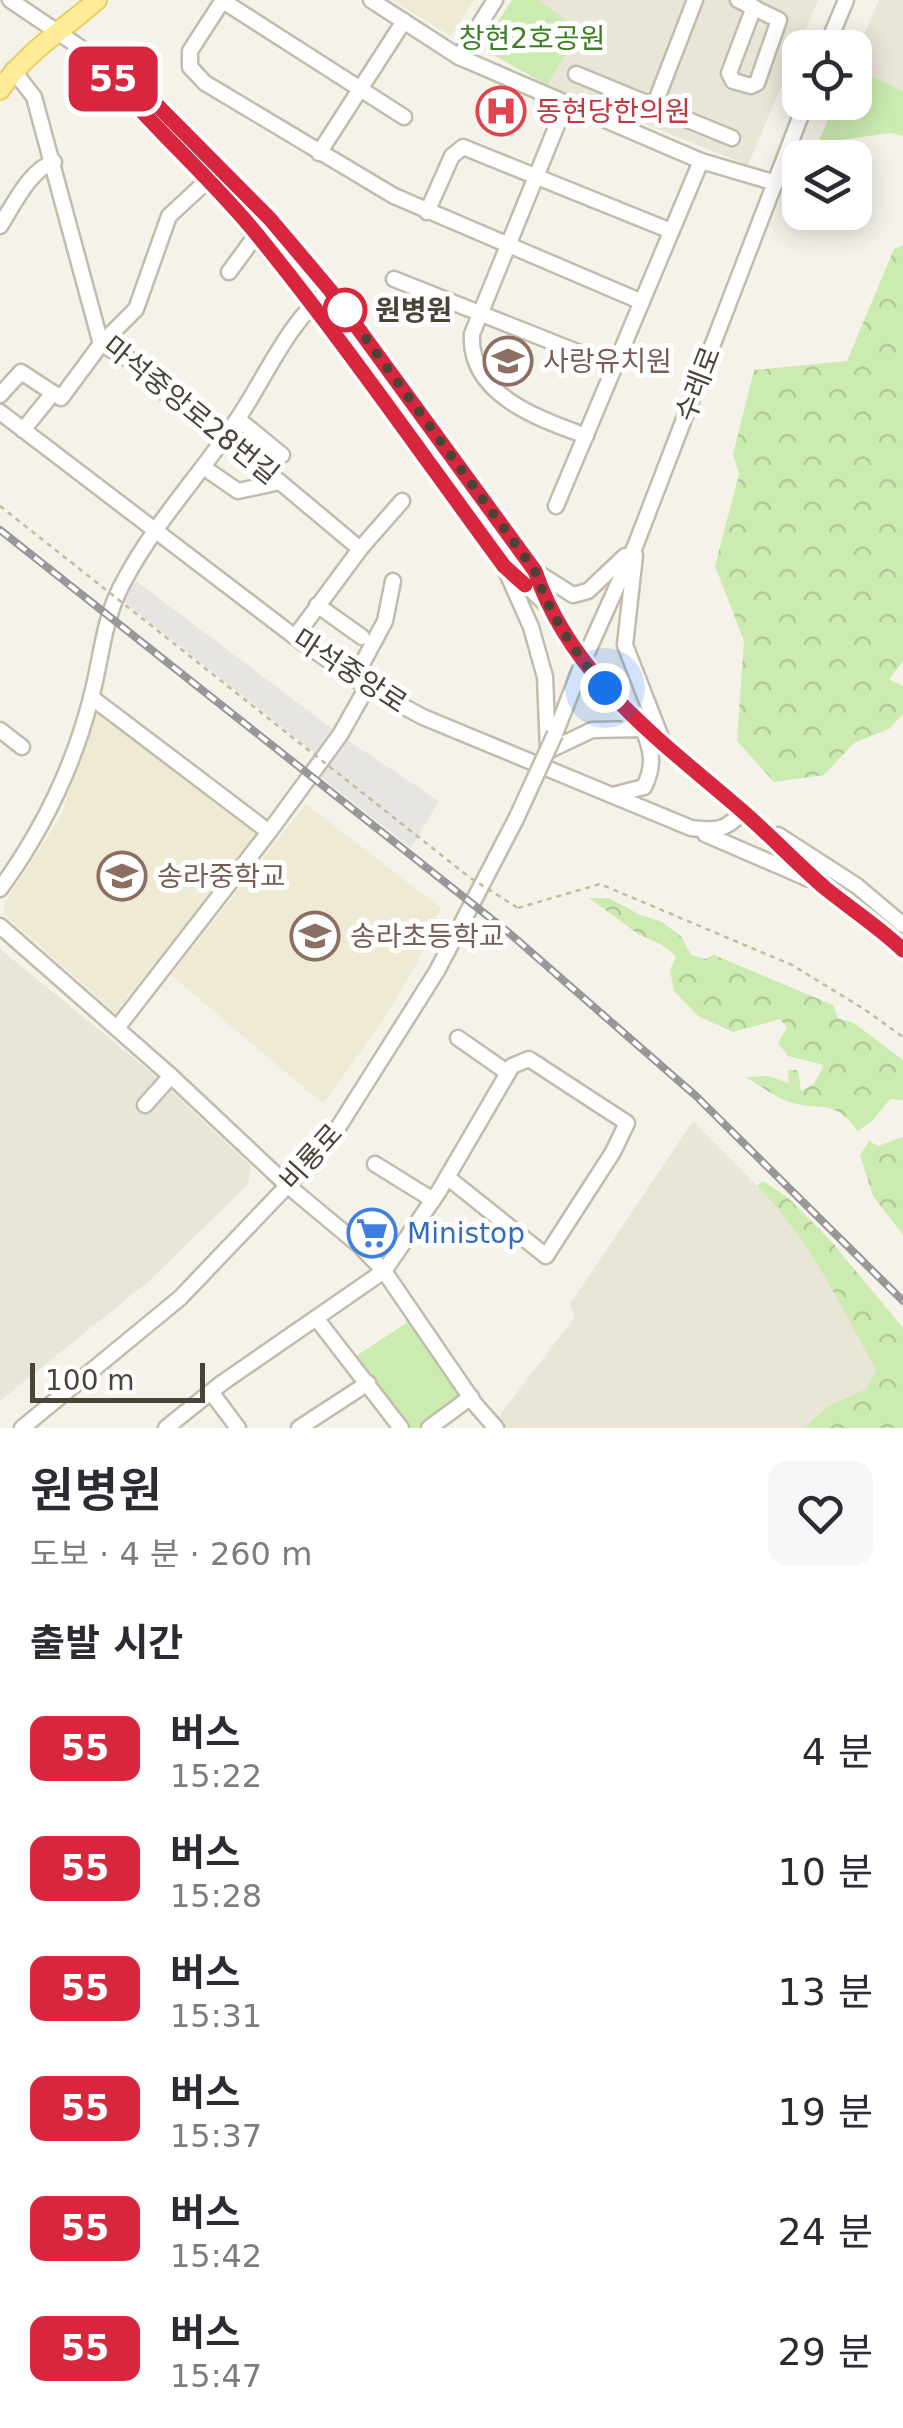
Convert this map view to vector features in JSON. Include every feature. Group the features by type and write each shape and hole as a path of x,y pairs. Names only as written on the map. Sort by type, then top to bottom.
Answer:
{"main road":[{"path":"0,90 13,70 96,0"}],"street":[{"path":"404,117 223,0 190,51 190,67 215,90 319,153 427,212 642,302"},
{"path":"371,0 459,57 701,160 776,183"},
{"path":"459,57 495,0"},
{"path":"654,106 694,0"},
{"path":"738,0 754,8 778,20 756,82 751,86 733,80 729,74 754,8"},
{"path":"834,30 846,0"},
{"path":"12,1 104,68 142,90 186,130 270,219 330,290 535,571 546,604 583,662 665,749 903,950"},
{"path":"319,153 404,21"},
{"path":"104,68 257,234 504,566 546,604"},
{"name":"마석중앙로28번길","path":"13,70 34,97 101,344 157,375 165,394 360,548"},
{"path":"576,74 732,138"},
{"path":"566,103 481,314 472,347 484,378 522,408 586,436"},
{"name":"수레로","path":"583,662 636,544 799,120"},
{"path":"427,212 452,156 463,147 671,231"},
{"path":"556,506 701,160"},
{"path":"0,226 36,173 54,162"},
{"path":"0,395 21,372 61,398 101,344 136,309 170,216 209,179"},
{"path":"229,272 257,234"},
{"path":"394,279 614,367"},
{"path":"0,889 37,834 61,788 91,697 101,638 124,581 238,419 312,304 330,290"},
{"path":"24,430 53,393"},
{"name":"마석중앙로","path":"0,412 368,688 422,717 823,886"},
{"path":"238,419 282,454"},
{"path":"202,467 238,491 280,482"},
{"path":"295,637 360,548 402,501"},
{"path":"535,571 572,595 588,591 636,544"},
{"path":"636,544 625,645 665,749"},
{"path":"504,566 540,655 547,694 548,751 592,730 643,729"},
{"path":"354,679 385,621 393,581"},
{"path":"317,606 362,637"},
{"name":"비룡로","path":"22,1428 180,1298 343,1124 436,971 516,819 583,662"},
{"path":"117,1028 269,832 340,735 368,688"},
{"path":"91,697 269,832"},
{"path":"612,795 644,787 652,770 650,746 643,729"},
{"path":"0,730 22,748"},
{"path":"691,828 729,828 743,812"},
{"path":"743,812 858,886 903,925"},
{"path":"0,926 359,1245 384,1271 470,1397 496,1428"},
{"path":"458,1038 508,1073"},
{"path":"166,1428 384,1271 433,1200 508,1073 520,1061 529,1059 627,1123 613,1152 546,1256 447,1177"},
{"path":"145,1105 171,1076"},
{"path":"375,1164 433,1200"},
{"path":"316,1318 401,1428"},
{"path":"300,1428 368,1382"},
{"path":"211,1392 238,1428"},
{"path":"429,1428 470,1397"}],"path":[{"path":"0,506 469,877 518,908 600,884 792,965 903,1038"}],"shaded area":[{"path":"393,0 474,0 451,36"},
{"path":"538,0 818,0 805,30 782,30 782,85 748,165 547,85 579,30"},
{"path":"879,0 903,0 903,91 872,76 872,30 866,30"},
{"path":"136,581 340,735 439,801 411,848 317,774 324,760 120,599"},
{"name":"송라중학교","path":"103,713 258,832 115,1013 4,914 4,904 62,814 93,714"},
{"name":"송라초등학교","path":"306,804 441,908 417,963 386,1016 323,1104 171,975"},
{"path":"0,949 153,1074 251,1166 248,1184 149,1281 0,1401"},
{"path":"693,1121 786,1215 828,1280 876,1370 866,1389 828,1406 804,1428 505,1428 497,1419 574,1318 570,1304"}],"green space":[{"name":"창현2호공원","path":"512,0 538,0 580,30 547,85 481,48"},
{"path":"872,76 903,91 903,136 891,133 819,140 828,120 872,120"},
{"path":"903,245 903,661 889,679 903,686 903,714 889,729 854,743 824,775 774,782 737,741 744,641 715,566 739,474 733,454 754,370 847,361 894,249"},
{"path":"589,898 609,898 662,922 681,936 691,955 705,959 714,955 833,1005 838,1018 854,1023 903,1060 903,1100 890,1099 858,1131 833,1109 787,1101 745,1077 768,1076 789,1083 788,1070 798,1070 801,1091 814,1084 824,1065 788,1056 778,1043 787,1028 780,1019 733,1032 698,1016 674,991 670,970 676,956"},
{"path":"903,1137 903,1235 873,1196 860,1155 869,1141 878,1146"},
{"path":"763,1181 787,1197 831,1241 903,1328 903,1428 804,1428 828,1406 866,1389 876,1370 808,1250 757,1186"},
{"path":"414,1318 471,1397 429,1428 401,1428 350,1360"}],"railway":[{"path":"0,530 508,932 696,1096 903,1301"}],"bus line":[{"name":"55","path":"525,585 504,566 334,331 257,234 104,68 142,90 186,130 330,290 535,571 546,604 583,662 605,688 665,749 903,950"}],"place":[{"name":"동현당한의원","path":"501,111"},
{"name":"원병원","path":"345,310"},
{"name":"사랑유치원","path":"508,361"},
{"name":"송라중학교","path":"122,876"},
{"name":"송라초등학교","path":"315,936"},
{"name":"Ministop","path":"372,1233"}],"route":[{"path":"345,310 535,571 546,604 583,662 605,688"}]}
